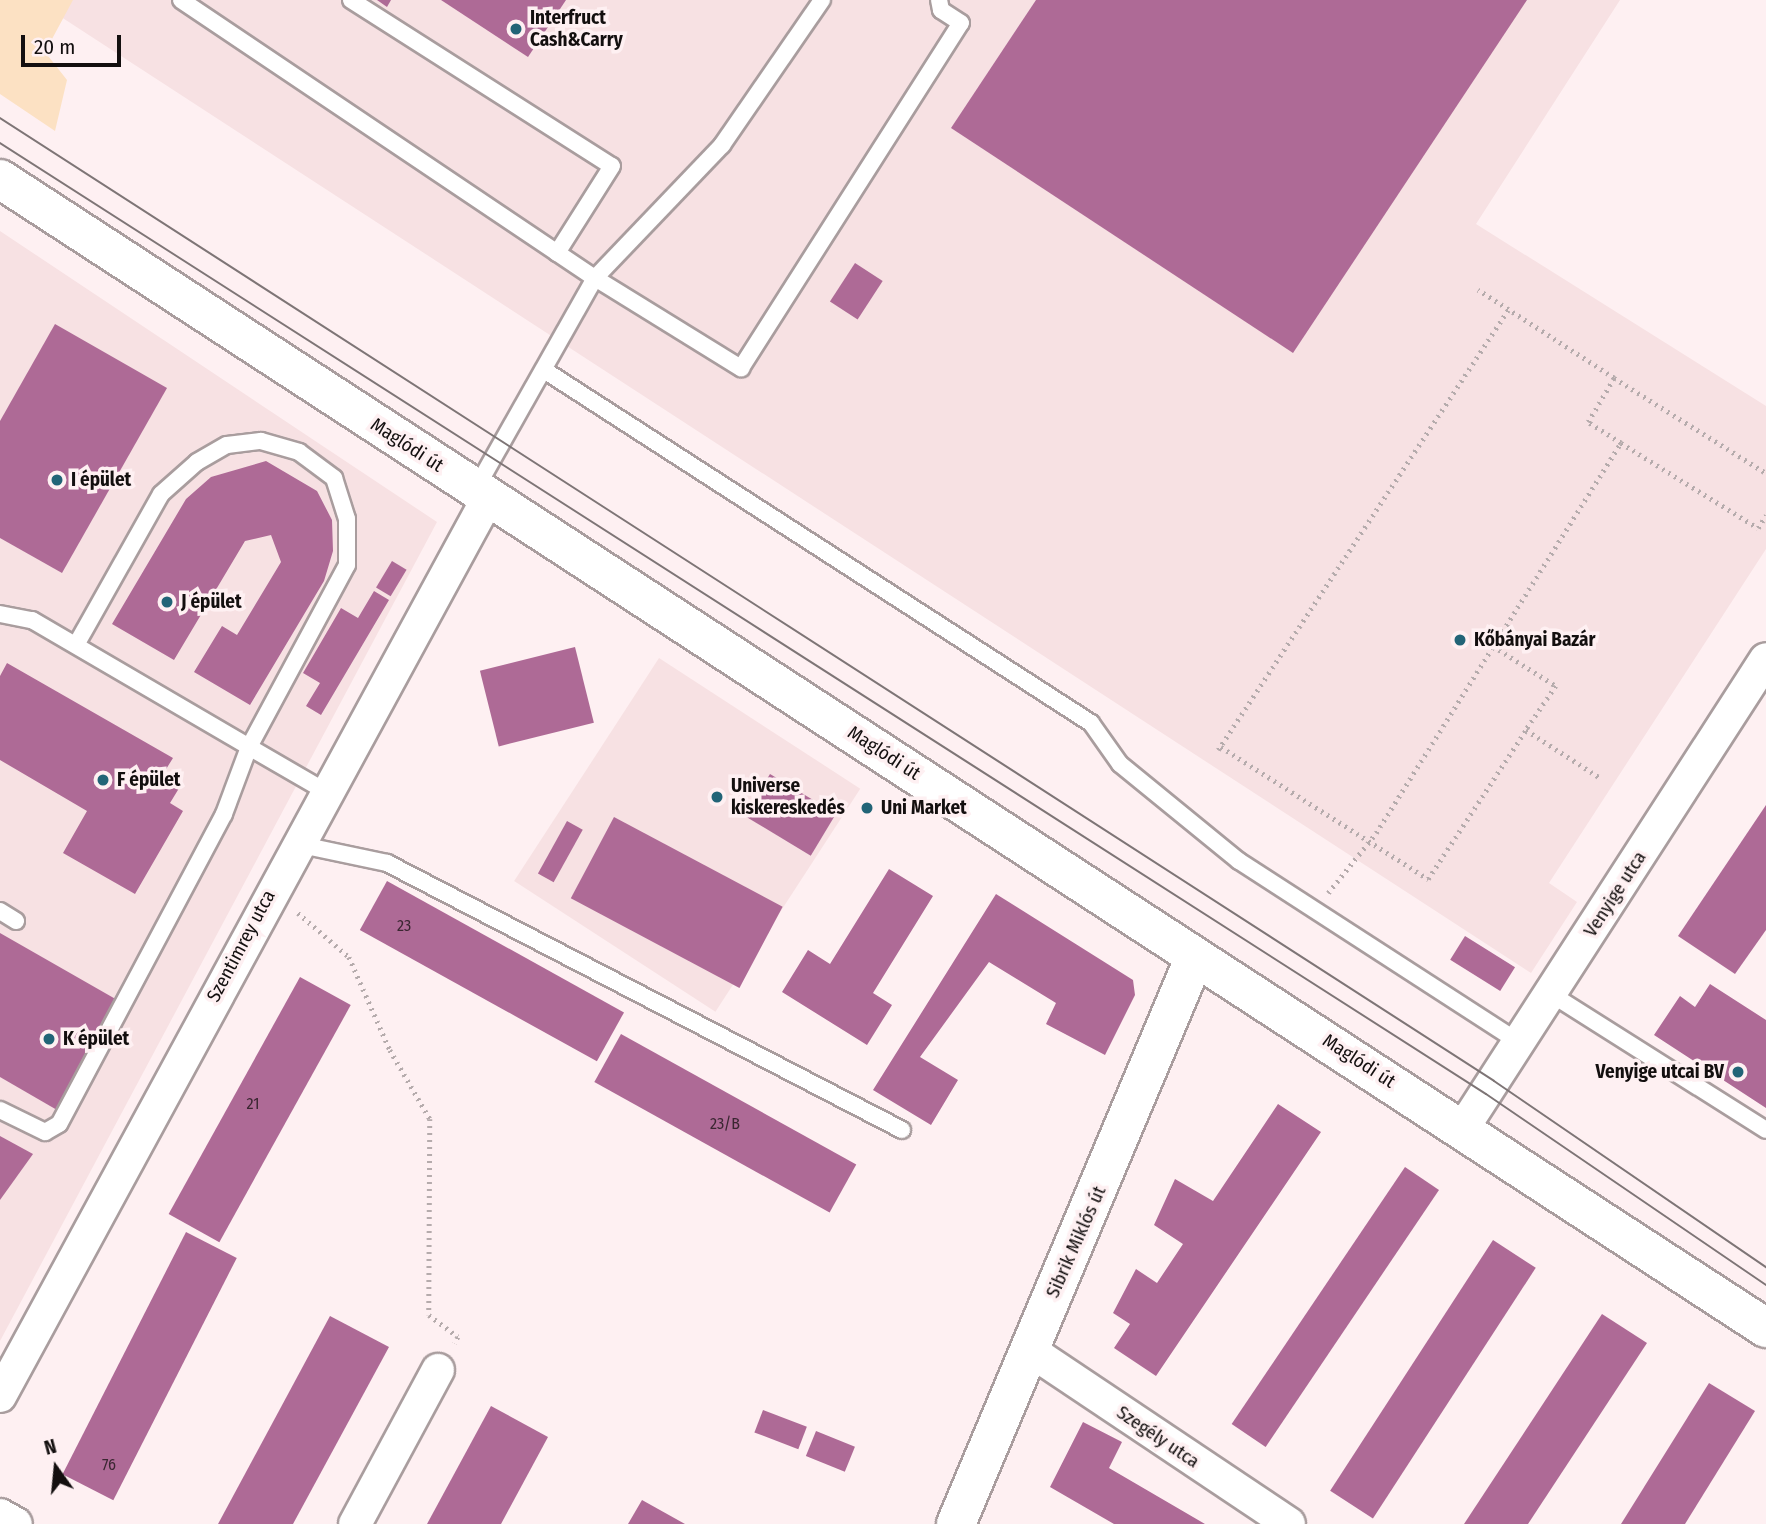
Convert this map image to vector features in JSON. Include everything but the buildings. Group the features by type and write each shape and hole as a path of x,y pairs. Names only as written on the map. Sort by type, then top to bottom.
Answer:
{"street":[{"name":"Maglódi út","path":"0,179 1194,959 1463,1128 1766,1328"},
{"name":"Szentimrey utca","path":"0,1396 482,494"},
{"name":"Venyige utca","path":"1463,1128 1766,659"},
{"name":"Sibrik Miklós út","path":"956,1524 1194,959"},
{"name":"Szegély utca","path":"1028,1349 1289,1524"},
{"path":"355,1524 438,1370"},
{"path":"0,1515 16,1524"}],"lane":[{"path":"181,0 595,278 741,368 961,23 941,10 939,0"},
{"path":"351,0 612,166 557,253"},
{"path":"482,494 544,370 595,278 722,145 822,0"},
{"path":"544,370 1091,723 1120,764 1239,861 1519,1042"},
{"path":"0,1110 45,1132 59,1124 224,814 249,747 347,565 347,519 334,478 299,452 261,441 227,445 197,462 162,494 76,645"},
{"path":"0,614 32,620 325,791"},
{"path":"297,844 387,863 902,1129"},
{"path":"0,911 16,920"},
{"path":"1551,994 1766,1130"}],"path":[{"path":"1478,290 1766,473"},
{"path":"1493,646 1556,685 1428,879 1219,749 1508,310"},
{"path":"1614,378 1588,422 1758,528 1766,515"},
{"path":"1315,910 1367,842 1621,443"},
{"path":"1526,730 1599,777"},
{"path":"271,890 349,957 390,1050 430,1119 429,1315 458,1337 438,1370"}],"shaded area":[{"path":"0,0 73,0 45,52 67,80 55,131 0,94"},
{"path":"35,0 1620,0 1476,224 1766,406 1766,549 1549,883 1577,902 1531,973"},
{"path":"0,231 437,522 0,1341"},
{"path":"659,658 860,789 715,1012 514,881"}],"tram line":[{"path":"0,118 1494,1081 1766,1267"},
{"path":"0,143 1486,1094 1766,1285"}],"place":[{"name":"Interfruct Cash&Carry","path":"516,29"},
{"name":"I épület","path":"57,480"},
{"name":"J épület","path":"167,602"},
{"name":"Kőbányai Bazár","path":"1460,640"},
{"name":"F épület","path":"103,780"},
{"name":"Universe kiskereskedés","path":"717,797"},
{"name":"Uni Market","path":"867,808"},
{"name":"K épület","path":"49,1039"},
{"name":"Venyige utcai BV","path":"1738,1072"}]}
